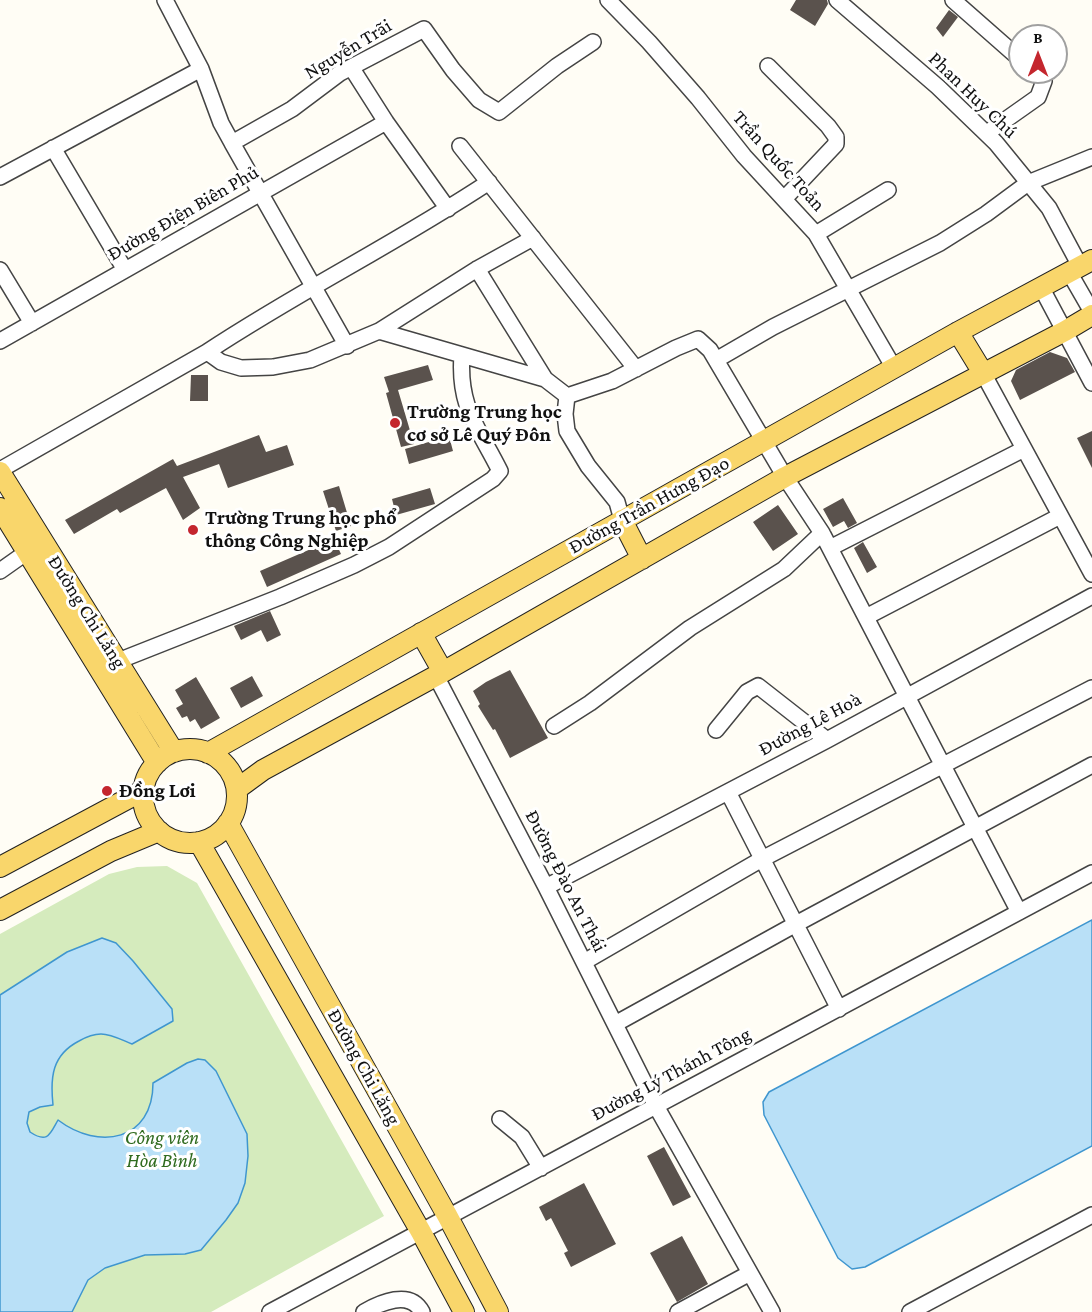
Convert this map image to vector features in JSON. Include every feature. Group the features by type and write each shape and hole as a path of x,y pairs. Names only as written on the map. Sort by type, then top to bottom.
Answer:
{"main road":[{"name":"Đường Trần Hưng Đạo","path":"208,753 958,332 1080,266"},
{"path":"237,789 263,770 439,674 785,477 1065,332 1092,313"},
{"path":"958,332 983,373"},
{"name":"Đường Chi Lăng","path":"0,471 35,546 157,763"},
{"name":"Đường Chi Lăng","path":"0,508 35,546 118,662 174,752"},
{"path":"622,520 642,559"},
{"path":"421,633 439,674"},
{"path":"191,750 208,753 227,767 237,789 236,807 228,823 215,835 199,842 178,841 159,831 147,812 144,790 148,775 157,763 174,752 191,750"},
{"path":"6,859 144,790"},
{"name":"Đường Chi Lăng","path":"228,823 448,1217 498,1312"},
{"path":"0,910 111,851 159,831"},
{"name":"Đường Chi Lăng","path":"199,842 421,1232 464,1312"}],"street":[{"path":"165,0 201,69 221,123 347,346"},
{"name":"Trần Quốc Toản","path":"608,0 650,42 744,156 816,234 894,368"},
{"name":"Phan Huy Chú","path":"837,0 922,73 996,142 1049,208 1080,266 1092,313"},
{"path":"953,0 1008,48"},
{"name":"Nguyễn Trãi","path":"232,143 292,109 351,67 424,29 453,70 479,100 499,112 557,66 593,42"},
{"path":"768,66 828,126 836,137 836,144 785,198"},
{"path":"351,67 386,122 448,209"},
{"path":"0,177 201,69"},
{"path":"987,133 1038,97 1043,84"},
{"name":"Đường Điện Biên Phủ","path":"0,341 386,122"},
{"path":"460,146 636,369"},
{"path":"53,148 125,270"},
{"path":"716,360 773,327 940,243 986,214 1028,183 1092,157"},
{"path":"0,471 207,352 313,287 448,209 489,182"},
{"path":"816,234 888,190"},
{"path":"207,352 220,362 241,368 273,367 310,360 379,331 477,269 533,238"},
{"path":"477,269 545,379 567,396"},
{"path":"0,270 32,323"},
{"path":"1041,287 1092,383"},
{"path":"379,331 545,379"},
{"path":"567,396 612,381 698,339 710,350 785,477 822,533 1019,912"},
{"path":"118,662 354,565 389,547 493,479 500,471 470,418 462,387 462,355"},
{"path":"983,373 1092,574"},
{"path":"567,396 565,414 567,431 588,466 617,502 622,520"},
{"path":"830,548 1024,449"},
{"path":"866,617 1060,516"},
{"path":"554,726 590,703 690,628 784,569 822,533"},
{"path":"0,571 35,546"},
{"name":"Đường Lê Hoà","path":"546,887 827,740 1092,596"},
{"name":"Đường Đào An Thái","path":"439,674 656,1106 772,1312"},
{"path":"716,730 747,692 758,686 827,740"},
{"path":"584,962 762,859 1092,688"},
{"path":"615,1024 1092,765"},
{"path":"728,792 839,1009"},
{"name":"Đường Lý Thánh Tông","path":"270,1312 1092,873"},
{"path":"500,1119 522,1137 541,1168"},
{"path":"910,1312 1092,1215"},
{"path":"678,1312 750,1273"},
{"path":"364,1312 384,1301 395,1300 410,1301 422,1312"}],"green space":[{"name":"Công viên Hòa Bình","path":"167,866 197,883 384,1216 211,1312 0,1312 0,934 109,874 137,867"}],"water":[{"path":"1092,920 1092,1146 865,1267 852,1269 838,1258 764,1115 763,1102 769,1092"},
{"path":"102,938 116,943 133,961 172,1009 173,1021 132,1044 113,1036 98,1034 87,1037 70,1047 58,1060 55,1068 52,1085 53,1105 29,1112 27,1123 30,1132 36,1136 48,1136 58,1120 74,1130 90,1135 106,1137 121,1135 134,1128 144,1118 151,1103 153,1083 187,1063 198,1059 205,1060 216,1071 247,1134 248,1156 245,1183 238,1203 201,1250 185,1254 145,1255 105,1268 88,1280 72,1312 0,1312 0,995 67,952"}],"building":[{"path":"796,0 827,0 828,4 815,26 790,10"},
{"path":"949,10 958,17 943,37 936,28"},
{"path":"1050,352 1067,358 1075,372 1020,400 1011,381 1016,370"},
{"path":"428,365 433,380 398,390 414,444 401,447 386,393 389,392 384,377"},
{"path":"191,375 208,375 208,401 190,401"},
{"path":"1092,431 1092,468 1077,438"},
{"path":"259,435 266,452 287,445 294,465 228,488 219,464 183,477 200,508 183,520 166,488 120,513 117,509 74,534 65,520 173,459 177,466"},
{"path":"449,436 453,451 409,464 405,449"},
{"path":"339,486 351,526 336,531 323,491"},
{"path":"430,488 435,504 396,515 392,499"},
{"path":"843,498 857,523 848,528 844,521 833,527 823,509"},
{"path":"778,505 798,534 773,551 753,522"},
{"path":"334,539 341,554 267,587 260,571"},
{"path":"863,542 877,567 867,573 854,548"},
{"path":"270,611 281,635 267,642 261,630 241,640 234,626"},
{"path":"510,670 548,738 510,758 495,729 493,730 478,706 480,704 473,691"},
{"path":"252,676 263,696 241,708 230,688"},
{"path":"196,677 220,718 201,729 195,719 190,722 187,716 182,718 176,708 183,704 175,690"},
{"path":"664,1147 691,1197 673,1206 647,1156"},
{"path":"584,1183 616,1244 571,1267 564,1253 568,1251 551,1218 546,1221 539,1207"},
{"path":"682,1236 708,1284 677,1302 650,1253"}],"place":[{"name":"Trường Trung học cơ sở Lê Quý Đôn","path":"395,423"},
{"name":"Trường Trung học phổ thông Công Nghiệp","path":"193,530"},
{"name":"Đồng Lơi","path":"107,791"}]}
